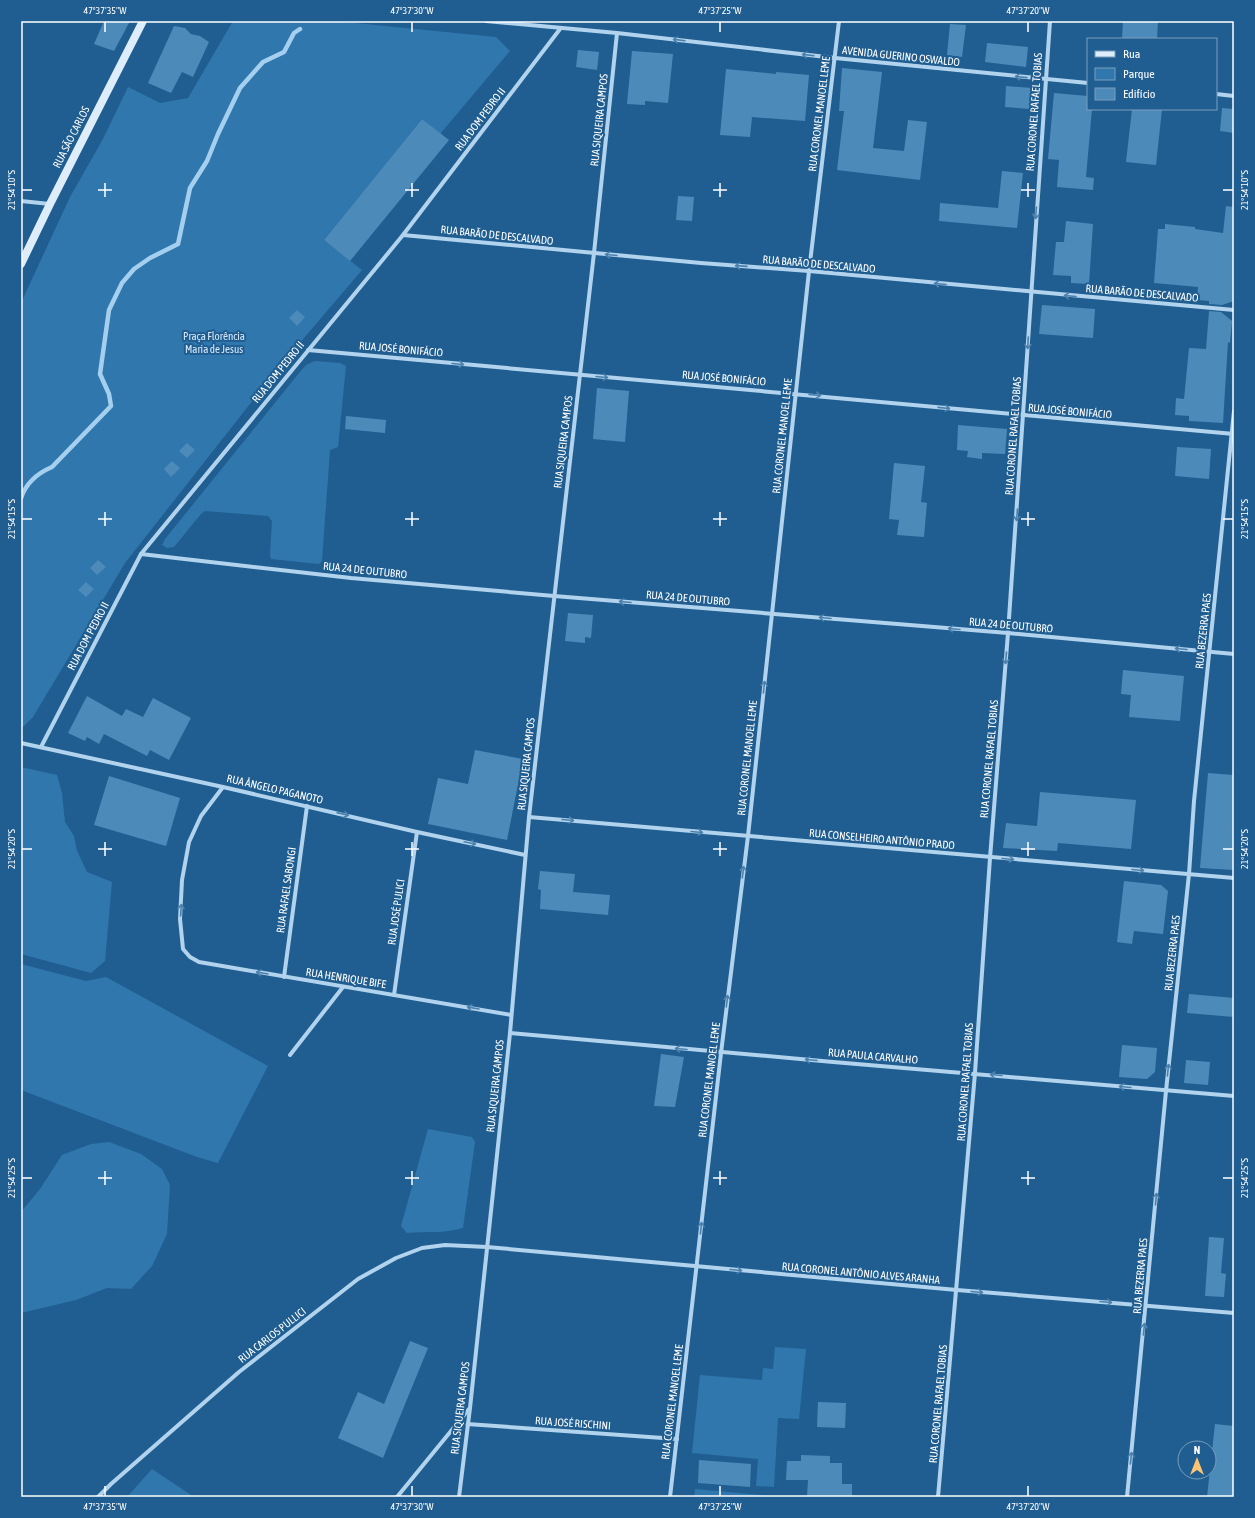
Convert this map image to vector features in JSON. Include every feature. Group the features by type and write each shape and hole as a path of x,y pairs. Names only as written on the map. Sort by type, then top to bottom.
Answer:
{"main road":[{"name":"RUA SÃO CARLOS","path":"21,264 143,21"}],"street":[{"name":"AVENIDA GUERINO OSWALDO","path":"486,21 560,29 617,33 834,58 1087,83"},
{"name":"RUA CORONEL MANOEL LEME","path":"670,1497 721,1053 748,836 809,272 839,21"},
{"name":"RUA CORONEL RAFAEL TOBIAS","path":"938,1497 975,1073 1024,416 1050,21"},
{"name":"RUA DOM PEDRO II","path":"41,747 141,554 403,235 560,29"},
{"name":"RUA SIQUEIRA CAMPOS","path":"459,1497 470,1408 510,1033 529,817 594,253 617,33"},
{"path":"1217,94 1234,96"},
{"path":"21,201 50,204"},
{"name":"RUA BARÃO DE DESCALVADO","path":"403,235 1234,310"},
{"name":"RUA JOSÉ BONIFÁCIO","path":"308,350 796,393 1024,416 1233,434"},
{"name":"RUA BEZERRA PAES","path":"1127,1497 1166,1091 1189,874 1193,808 1233,434 1234,411"},
{"name":"RUA 24 DE OUTUBRO","path":"141,554 351,578 1008,633 1234,654"},
{"name":"RUA ÂNGELO PAGANOTO","path":"21,743 525,855"},
{"name":"RUA HENRIQUE BIFE","path":"223,787 201,816 189,842 182,880 180,919 183,949 190,957 199,962 511,1015"},
{"name":"RUA RAFAEL SABONGI","path":"284,977 307,806"},
{"name":"RUA CONSELHEIRO ANTÔNIO PRADO","path":"529,817 1234,878"},
{"name":"RUA JOSÉ PULICI","path":"394,995 417,832"},
{"path":"290,1055 343,987"},
{"name":"RUA PAULA CARVALHO","path":"510,1033 721,1053 975,1073 1234,1096"},
{"name":"RUA CARLOS PULLICI","path":"98,1497 239,1372 358,1279 396,1258 422,1248 445,1245 487,1247"},
{"name":"RUA CORONEL ANTÔNIO ALVES ARANHA","path":"487,1247 957,1290 1234,1313"},
{"path":"397,1497 470,1408"},
{"name":"RUA JOSÉ RISCHINI","path":"467,1424 677,1439"}],"green space":[{"name":"Praça Florência Maria de Jesus","path":"233,21 335,21 496,37 510,51 440,134 422,119 324,240 362,270 275,372 125,563 33,717 21,727 21,303 70,197 103,139 128,87 160,103 188,98"},
{"path":"315,361 340,363 346,366 338,447 330,450 322,561 319,564 271,559 272,521 268,516 205,511 174,547 167,548 162,545 165,539 299,373 306,365"},
{"path":"21,767 57,775 62,793 65,822 74,836 77,851 87,872 112,882 105,961 91,973 21,954"},
{"path":"21,964 86,981 106,977 268,1066 218,1163 197,1157 21,1090"},
{"path":"428,1129 472,1137 475,1142 463,1228 442,1232 407,1233 401,1226"},
{"path":"109,1142 141,1154 162,1169 170,1185 167,1234 152,1266 131,1289 107,1288 76,1300 21,1313 21,1212 40,1189 62,1155 91,1144"},
{"path":"775,1347 806,1349 799,1419 778,1418 774,1487 756,1486 758,1459 692,1453 700,1375 762,1380 763,1368 773,1369"},
{"path":"152,1469 194,1497 127,1497"},
{"path":"695,1489 761,1495 761,1497 694,1497"}],"building":[{"path":"104,21 130,21 114,51 94,44"},
{"path":"1123,21 1158,21 1157,38 1122,38"},
{"path":"950,24 966,25 962,57 947,55"},
{"path":"174,26 185,28 191,34 200,36 209,42 193,77 182,72 171,93 148,83"},
{"path":"987,43 1028,47 1026,67 985,62"},
{"path":"578,50 599,52 597,70 576,67"},
{"path":"632,51 673,54 668,103 645,101 645,105 627,104"},
{"path":"842,68 882,72 873,148 904,151 908,120 927,122 920,180 837,170 844,111 839,111"},
{"path":"726,69 776,74 776,72 809,75 805,121 752,117 750,137 720,135"},
{"path":"1006,86 1032,88 1030,109 1005,107"},
{"path":"1054,93 1087,96 1087,110 1092,110 1086,177 1094,178 1093,190 1057,187 1059,160 1048,159"},
{"path":"1222,108 1234,109 1234,133 1220,131"},
{"path":"1132,110 1162,110 1156,165 1126,162"},
{"path":"422,119 449,140 350,261 324,240"},
{"path":"1002,171 1023,173 1017,228 939,221 940,203 998,208"},
{"path":"678,196 694,197 692,221 676,220"},
{"path":"1226,206 1234,207 1234,301 1222,305 1209,304 1209,301 1197,300 1198,287 1154,283 1158,229 1165,229 1165,224 1195,227 1195,229 1223,233"},
{"path":"1066,221 1093,224 1089,284 1071,283 1071,276 1053,275 1056,242 1064,242"},
{"path":"1042,305 1095,309 1093,338 1039,334"},
{"path":"297,310 305,317 297,326 289,318"},
{"path":"1209,311 1221,312 1232,321 1230,343 1228,342 1223,423 1189,421 1189,416 1175,415 1176,398 1184,399 1189,348 1206,349"},
{"path":"597,388 629,391 625,442 593,439"},
{"path":"346,416 386,420 385,433 345,429"},
{"path":"958,425 1007,429 1005,454 982,453 982,459 967,457 968,451 957,450"},
{"path":"187,443 195,450 187,458 179,451"},
{"path":"1177,447 1211,449 1209,479 1175,476"},
{"path":"172,461 180,468 171,477 164,469"},
{"path":"894,463 925,466 921,502 927,503 924,537 897,535 899,520 889,519"},
{"path":"98,560 106,567 97,575 90,568"},
{"path":"86,582 94,589 86,597 78,590"},
{"path":"568,613 593,615 591,638 585,637 585,643 565,641"},
{"path":"1123,670 1184,676 1180,721 1129,717 1131,695 1121,694"},
{"path":"87,696 122,716 126,709 143,717 153,698 191,718 169,760 150,750 147,756 104,734 99,744 87,737 85,741 68,733"},
{"path":"475,750 523,759 507,840 428,824 438,778 468,784"},
{"path":"1208,773 1234,775 1234,870 1200,868"},
{"path":"109,776 180,798 166,846 94,825"},
{"path":"1040,792 1136,800 1131,849 1058,843 1057,851 1003,848 1006,823 1037,826"},
{"path":"540,871 575,874 573,892 610,895 608,915 540,909 541,890 538,889"},
{"path":"1124,881 1161,885 1168,891 1163,934 1134,931 1132,944 1117,942"},
{"path":"1189,994 1234,998 1234,1017 1187,1013"},
{"path":"1122,1045 1157,1048 1155,1072 1147,1079 1119,1077"},
{"path":"661,1054 684,1057 675,1107 654,1106"},
{"path":"1186,1060 1210,1062 1208,1085 1184,1083"},
{"path":"1209,1237 1224,1238 1221,1273 1226,1274 1224,1297 1205,1296"},
{"path":"410,1341 428,1348 383,1458 338,1438 358,1392 384,1404"},
{"path":"818,1402 846,1403 845,1428 817,1427"},
{"path":"1215,1424 1234,1426 1234,1497 1207,1497 1209,1480 1217,1480 1217,1440 1213,1440"},
{"path":"801,1455 830,1456 830,1463 842,1463 842,1484 852,1484 852,1497 807,1497 808,1480 786,1480 787,1461 801,1461"},
{"path":"699,1460 751,1464 750,1487 698,1483"}],"waterway":[{"path":"21,498 29,483 42,472 52,467 111,406 109,394 100,374 109,310 122,283 134,269 150,258 178,244 190,188 207,161 240,88 263,62 284,52 294,33 300,29"}]}
